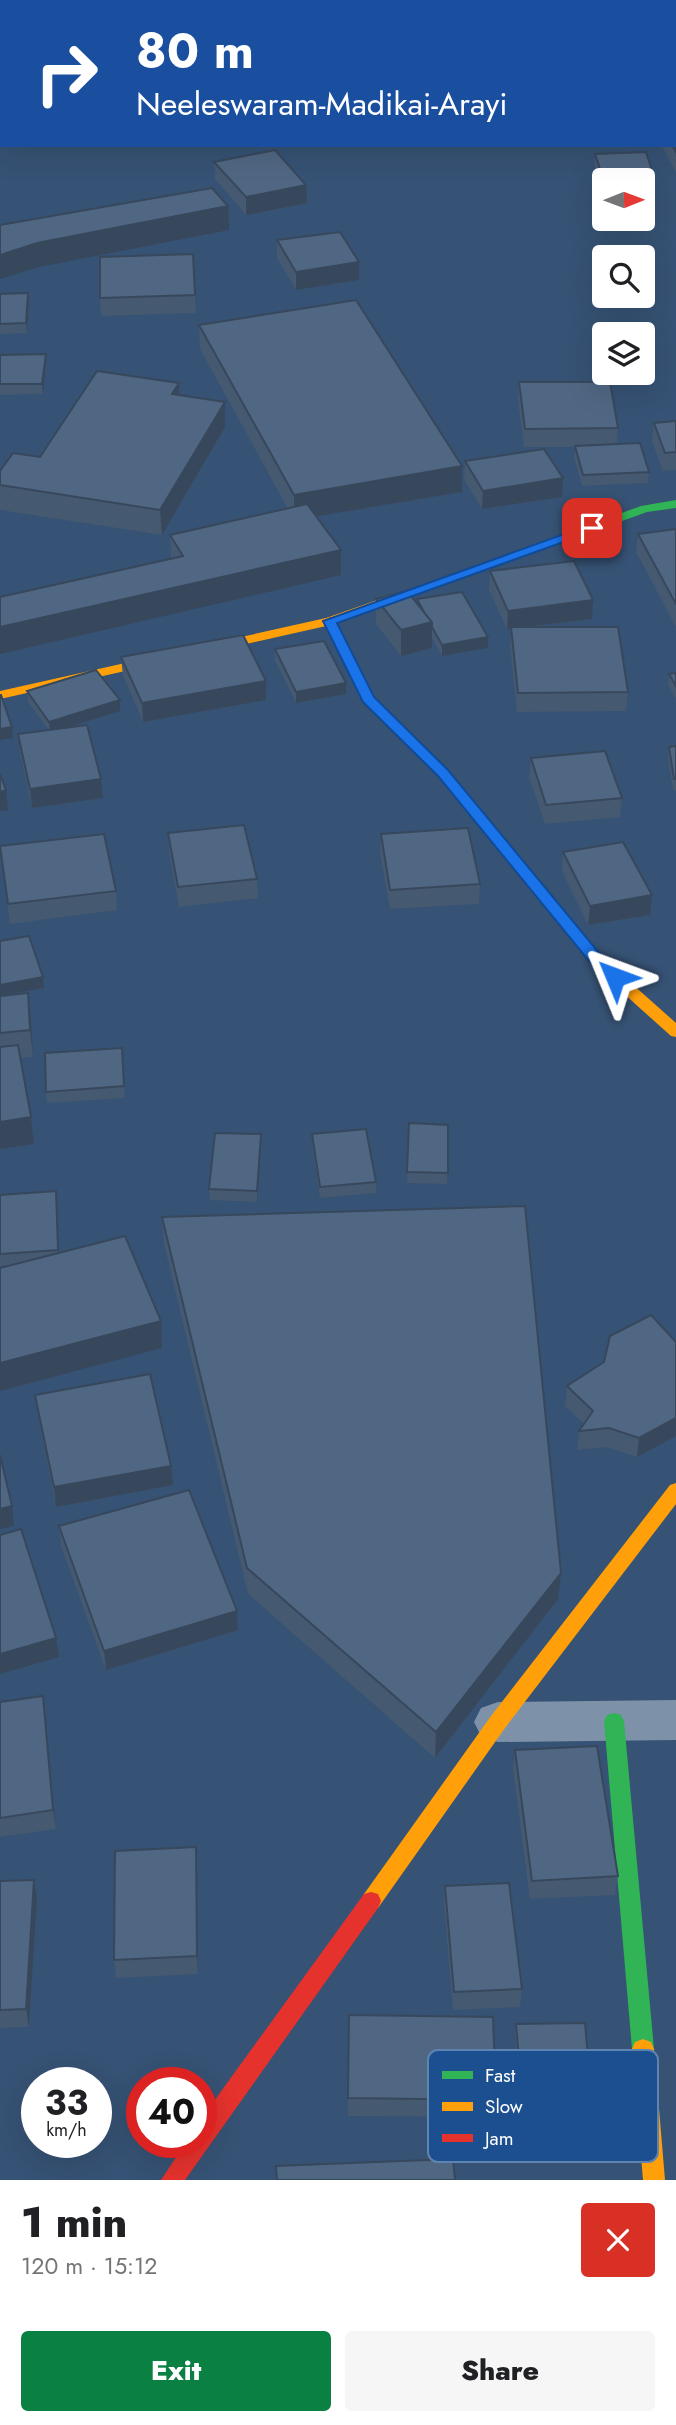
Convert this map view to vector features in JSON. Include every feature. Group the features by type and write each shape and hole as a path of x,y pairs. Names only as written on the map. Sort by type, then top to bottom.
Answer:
{"street":[{"path":"0,695 330,621 645,509 676,504"},
{"path":"330,621 368,699 443,773 594,958 676,1032"},
{"path":"217,2116 498,1723 676,1490"},
{"path":"498,1723 676,1720"},
{"path":"614,1721 643,2050"},
{"path":"172,2180 187,2158"},
{"path":"652,2162 654,2180"}],"building":[{"path":"275,150 306,185 246,197 214,162"},
{"path":"646,152 651,168 600,168 595,154"},
{"path":"212,188 228,206 37,243 0,255 0,225"},
{"path":"340,232 359,262 296,272 277,240"},
{"path":"193,254 195,295 100,298 100,257"},
{"path":"28,293 26,323 0,324 0,294"},
{"path":"356,300 462,466 294,495 199,325"},
{"path":"46,354 42,384 0,384 0,355"},
{"path":"97,371 179,383 172,394 225,402 160,510 0,485 0,471 13,453 40,457"},
{"path":"519,382 592,382 592,385 611,385 618,428 525,429"},
{"path":"676,421 676,452 665,453 654,423"},
{"path":"640,443 649,472 583,475 575,446"},
{"path":"544,449 563,478 483,491 465,461"},
{"path":"307,504 341,550 0,627 0,597 183,556 170,535"},
{"path":"676,529 676,604 638,534"},
{"path":"574,561 593,600 508,611 490,571"},
{"path":"407,591 432,622 401,630 376,599"},
{"path":"462,592 488,637 442,645 432,622 417,599"},
{"path":"511,627 618,627 628,692 518,693"},
{"path":"243,635 266,681 142,703 121,657"},
{"path":"324,641 346,683 296,692 275,649"},
{"path":"96,670 120,700 49,722 27,691"},
{"path":"676,673 676,686 669,674"},
{"path":"1,695 12,727 0,729"},
{"path":"87,725 101,779 30,789 18,734"},
{"path":"676,746 676,779 674,779 669,747"},
{"path":"605,751 622,798 546,805 531,758"},
{"path":"0,774 6,790 0,792"},
{"path":"244,825 257,879 178,887 168,833"},
{"path":"468,828 480,884 390,890 381,834"},
{"path":"104,834 116,891 8,904 0,846"},
{"path":"623,842 652,895 590,906 563,852"},
{"path":"29,936 43,977 0,985 0,941"},
{"path":"28,993 30,1030 0,1033 0,996"},
{"path":"18,1045 31,1117 0,1122 0,1047"},
{"path":"122,1048 124,1086 46,1092 45,1053"},
{"path":"409,1123 448,1125 448,1173 407,1172"},
{"path":"366,1129 376,1182 320,1187 312,1134"},
{"path":"215,1133 261,1134 257,1191 209,1189"},
{"path":"56,1191 58,1250 0,1254 0,1195"},
{"path":"525,1206 561,1573 436,1732 247,1568 162,1217"},
{"path":"125,1236 161,1321 0,1363 0,1268"},
{"path":"651,1315 676,1342 676,1418 639,1438 609,1428 579,1431 593,1411 567,1386 604,1362 610,1336"},
{"path":"150,1374 171,1466 54,1487 35,1395"},
{"path":"0,1455 12,1506 0,1509"},
{"path":"189,1490 237,1611 104,1651 59,1526"},
{"path":"21,1529 56,1638 0,1654 0,1535"},
{"path":"43,1696 53,1810 0,1818 0,1702"},
{"path":"597,1746 618,1876 532,1881 515,1750"},
{"path":"196,1847 197,1956 114,1960 115,1851"},
{"path":"34,1880 26,2009 0,2010 0,1881"},
{"path":"509,1883 522,1989 454,1992 445,1886"},
{"path":"349,2015 493,2017 494,2050 428,2050 428,2099 348,2098"},
{"path":"585,2023 587,2050 518,2050 516,2024"},
{"path":"428,2160 453,2162 455,2180 277,2180 276,2166"}],"traffic: fast":[{"path":"383,602 645,509 676,504"},
{"path":"614,1721 643,2049"}],"traffic: slow":[{"path":"0,695 330,621 383,602"},
{"path":"608,971 676,1032"},
{"path":"371,1901 498,1722 676,1490"},
{"path":"652,2162 654,2180"}],"traffic: jam":[{"path":"330,621 368,699 443,773 594,958 608,971"},
{"path":"217,2116 371,1901"},
{"path":"172,2180 188,2158"}],"route":[{"path":"592,528 330,621 368,699 443,773 594,958 615,977"}]}
